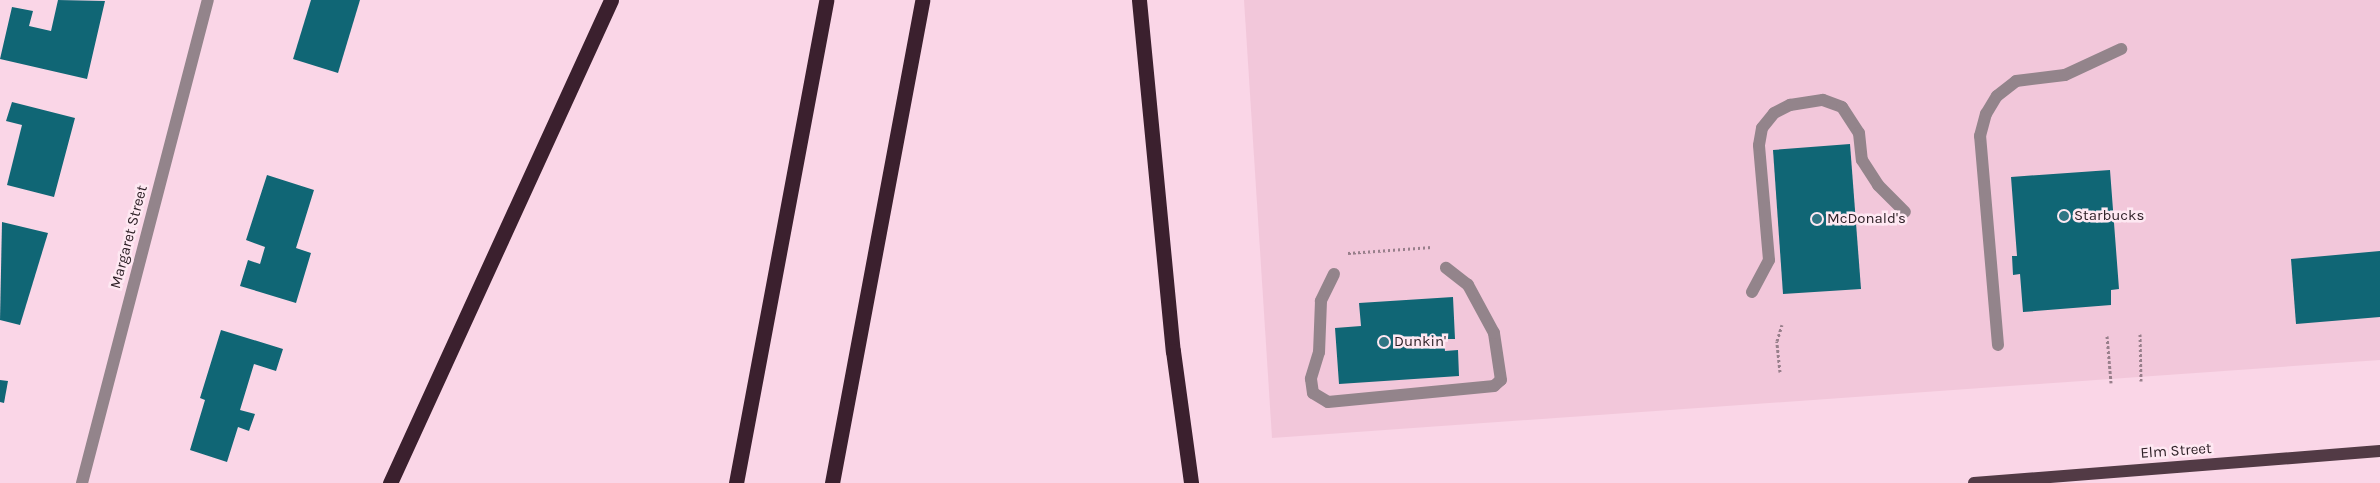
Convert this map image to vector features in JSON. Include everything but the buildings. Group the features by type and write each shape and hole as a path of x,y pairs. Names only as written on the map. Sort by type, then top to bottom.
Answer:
{"highway":[{"path":"390,483 611,0"},
{"path":"736,483 826,0"},
{"path":"832,483 922,0"},
{"path":"1139,0 1173,351 1191,483"}],"main road":[{"name":"Elm Street","path":"1974,483 2380,451"}],"street":[{"name":"Margaret Street","path":"82,483 208,0"},
{"path":"1998,344 1980,136 1986,114 1997,96 2016,81 2065,75 2121,49"},
{"path":"1752,292 1769,260 1759,145 1762,128 1774,113 1790,104 1823,100 1842,107 1859,133 1862,160 1878,185 1905,212"},
{"path":"1334,274 1321,301 1319,352 1311,379 1313,393 1328,402 1494,386 1501,380 1494,332 1468,285 1446,268"}],"path":[{"path":"1342,253 1435,247"},
{"path":"1780,372 1777,341 1782,325"},
{"path":"2140,334 2141,381"},
{"path":"2107,336 2111,383"}],"shaded area":[{"path":"1244,0 2380,0 2380,360 1272,438"}],"place":[{"name":"Starbucks","path":"2064,216"},
{"name":"McDonald's","path":"1817,219"},
{"name":"Dunkin'","path":"1384,342"}]}
